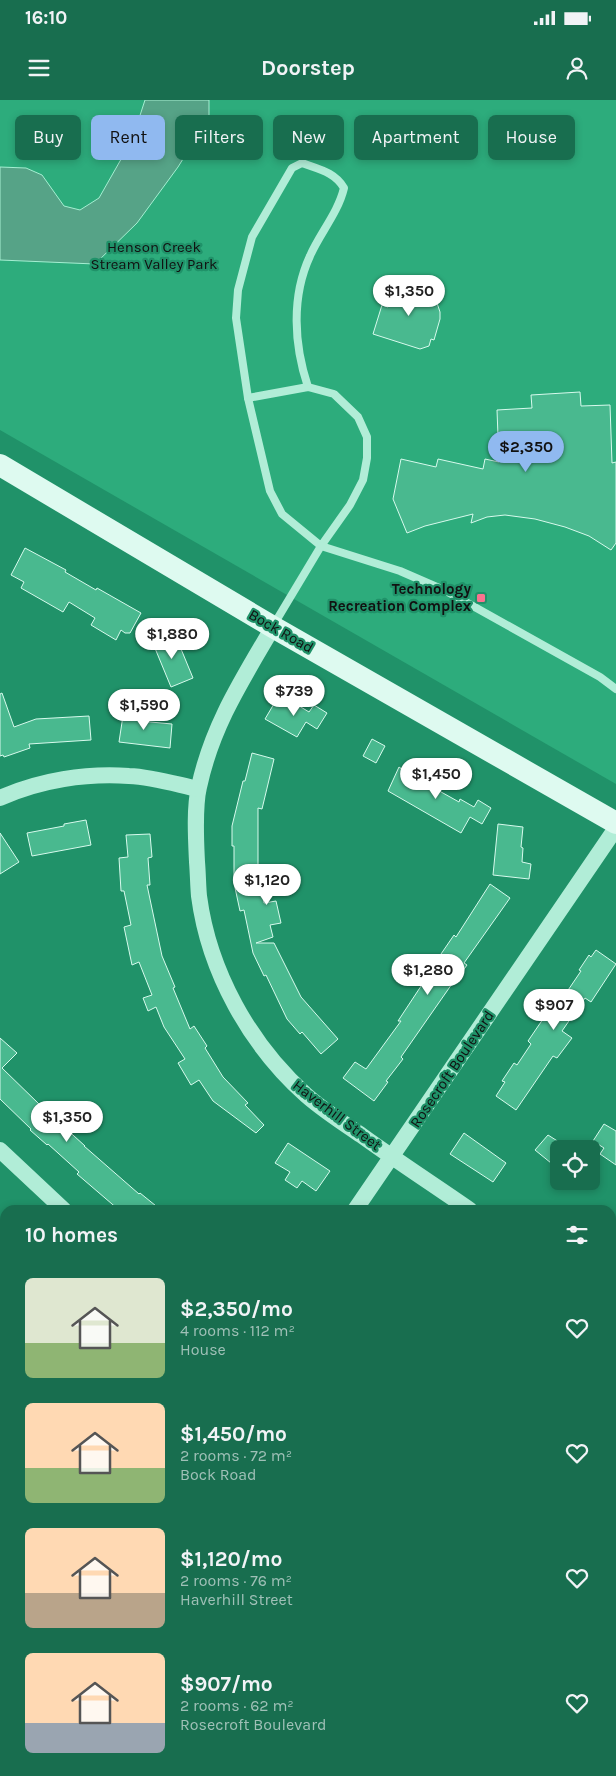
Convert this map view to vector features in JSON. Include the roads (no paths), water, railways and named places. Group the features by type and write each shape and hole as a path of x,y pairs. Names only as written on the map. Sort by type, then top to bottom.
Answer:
{"main road":[{"name":"Bock Road","path":"0,465 273,627 616,823"}],"street":[{"name":"Haverhill Street","path":"273,627 226,707 212,741 198,789 196,845 199,897 213,952 221,976 233,1000 261,1046 291,1081 320,1106 463,1205"},
{"path":"0,798 12,792 55,780 91,777 129,776 198,789"},
{"name":"Rosecroft Boulevard","path":"358,1205 616,828"},
{"path":"0,1150 59,1205"}],"lane":[{"path":"308,387 300,364 296,329 299,290 310,257 341,200 344,188 332,174 302,163 292,168 252,237 238,290 236,318 248,398 270,492 282,514 321,546 400,570 446,591 600,677 616,689"},
{"path":"248,398 308,387 334,394 358,418 367,437 367,458 363,480 350,505 321,546 273,627"}],"place":[{"name":"Technology Recreation Complex","path":"481,598"}],"park label":[{"name":"Henson Creek Stream Valley Park","path":"154,256"}]}
